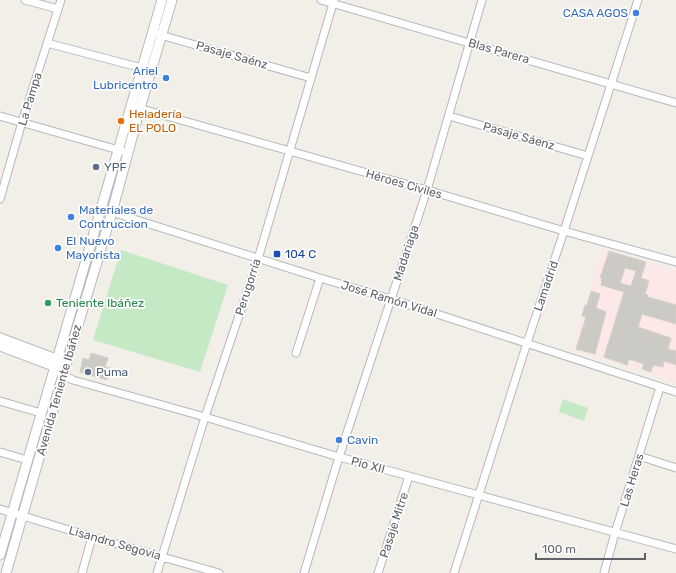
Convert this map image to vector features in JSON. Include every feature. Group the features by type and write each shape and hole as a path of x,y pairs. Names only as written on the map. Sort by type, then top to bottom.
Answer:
{"main road":[{"name":"Avenida Teniente Ibáñez","path":"6,573 63,375 60,363 102,209 123,151 135,107 142,68 162,0"},
{"name":"Avenida Teniente Ibáñez","path":"135,107 163,35 172,0"},
{"name":"Avenida Teniente Ibáñez","path":"0,555 41,413 60,363 112,212 123,151"},
{"path":"0,338 60,363"},
{"path":"0,346 60,363"}],"street":[{"path":"24,0 58,9"},
{"name":"La Pampa","path":"0,199 22,122 61,0"},
{"name":"Blas Parera","path":"321,0 334,2 676,103"},
{"name":"Madariaga","path":"304,573 339,457 427,190 482,0"},
{"name":"Lamadrid","path":"454,573 638,0"},
{"name":"Perugorría","path":"157,573 205,417 258,259 334,2"},
{"name":"Pasaje Saénz","path":"153,33 311,78"},
{"path":"48,43 142,68"},
{"name":"Héroes Civiles","path":"135,107 427,190 564,232 676,262"},
{"path":"0,116 123,151"},
{"name":"Pasaje Sáenz","path":"449,116 588,156"},
{"name":"José Ramón Vidal","path":"102,209 258,259 391,299 676,392"},
{"path":"296,353 320,278"},
{"name":"Pio XII","path":"63,375 73,380 339,457 676,549"},
{"name":"Las Heras","path":"604,573 660,387"},
{"path":"0,401 41,413"},
{"path":"0,452 27,460"},
{"path":"639,456 676,468"},
{"name":"Pasaje Mitre","path":"378,573 409,476"},
{"name":"Lisandro Segovia","path":"0,509 219,573"},
{"path":"82,573 92,537"}],"shaded area":[{"path":"602,249 676,270 676,382 572,349"}],"green space":[{"path":"121,250 228,285 200,372 93,340"},
{"path":"563,399 588,408 584,421 559,412"}],"building":[{"path":"609,251 646,262 641,278 649,281 645,294 648,295 648,297 676,305 676,324 642,314 638,327 671,338 668,349 676,351 676,365 664,361 663,367 653,365 651,372 642,369 644,364 629,359 627,365 604,357 624,292 601,285 602,279 600,278","holes":["625,268 636,271 631,286 620,283"]},
{"path":"591,291 600,294 596,308 606,312 595,354 576,349 586,317 582,316"},
{"path":"91,353 108,358 105,367 111,368 107,380 80,372 83,358 89,360"}],"place":[{"name":"CASA AGOS","path":"636,13"},
{"name":"Ariel Lubricentro","path":"166,78"},
{"name":"Heladería EL POLO","path":"121,121"},
{"name":"YPF","path":"96,167"},
{"name":"Materiales de Contruccion","path":"71,217"},
{"name":"El Nuevo Mayorista","path":"58,248"},
{"name":"104 C","path":"277,254"},
{"name":"Teniente Ibáñez","path":"48,303"},
{"name":"Puma","path":"88,372"},
{"name":"Cavin","path":"339,440"}]}
